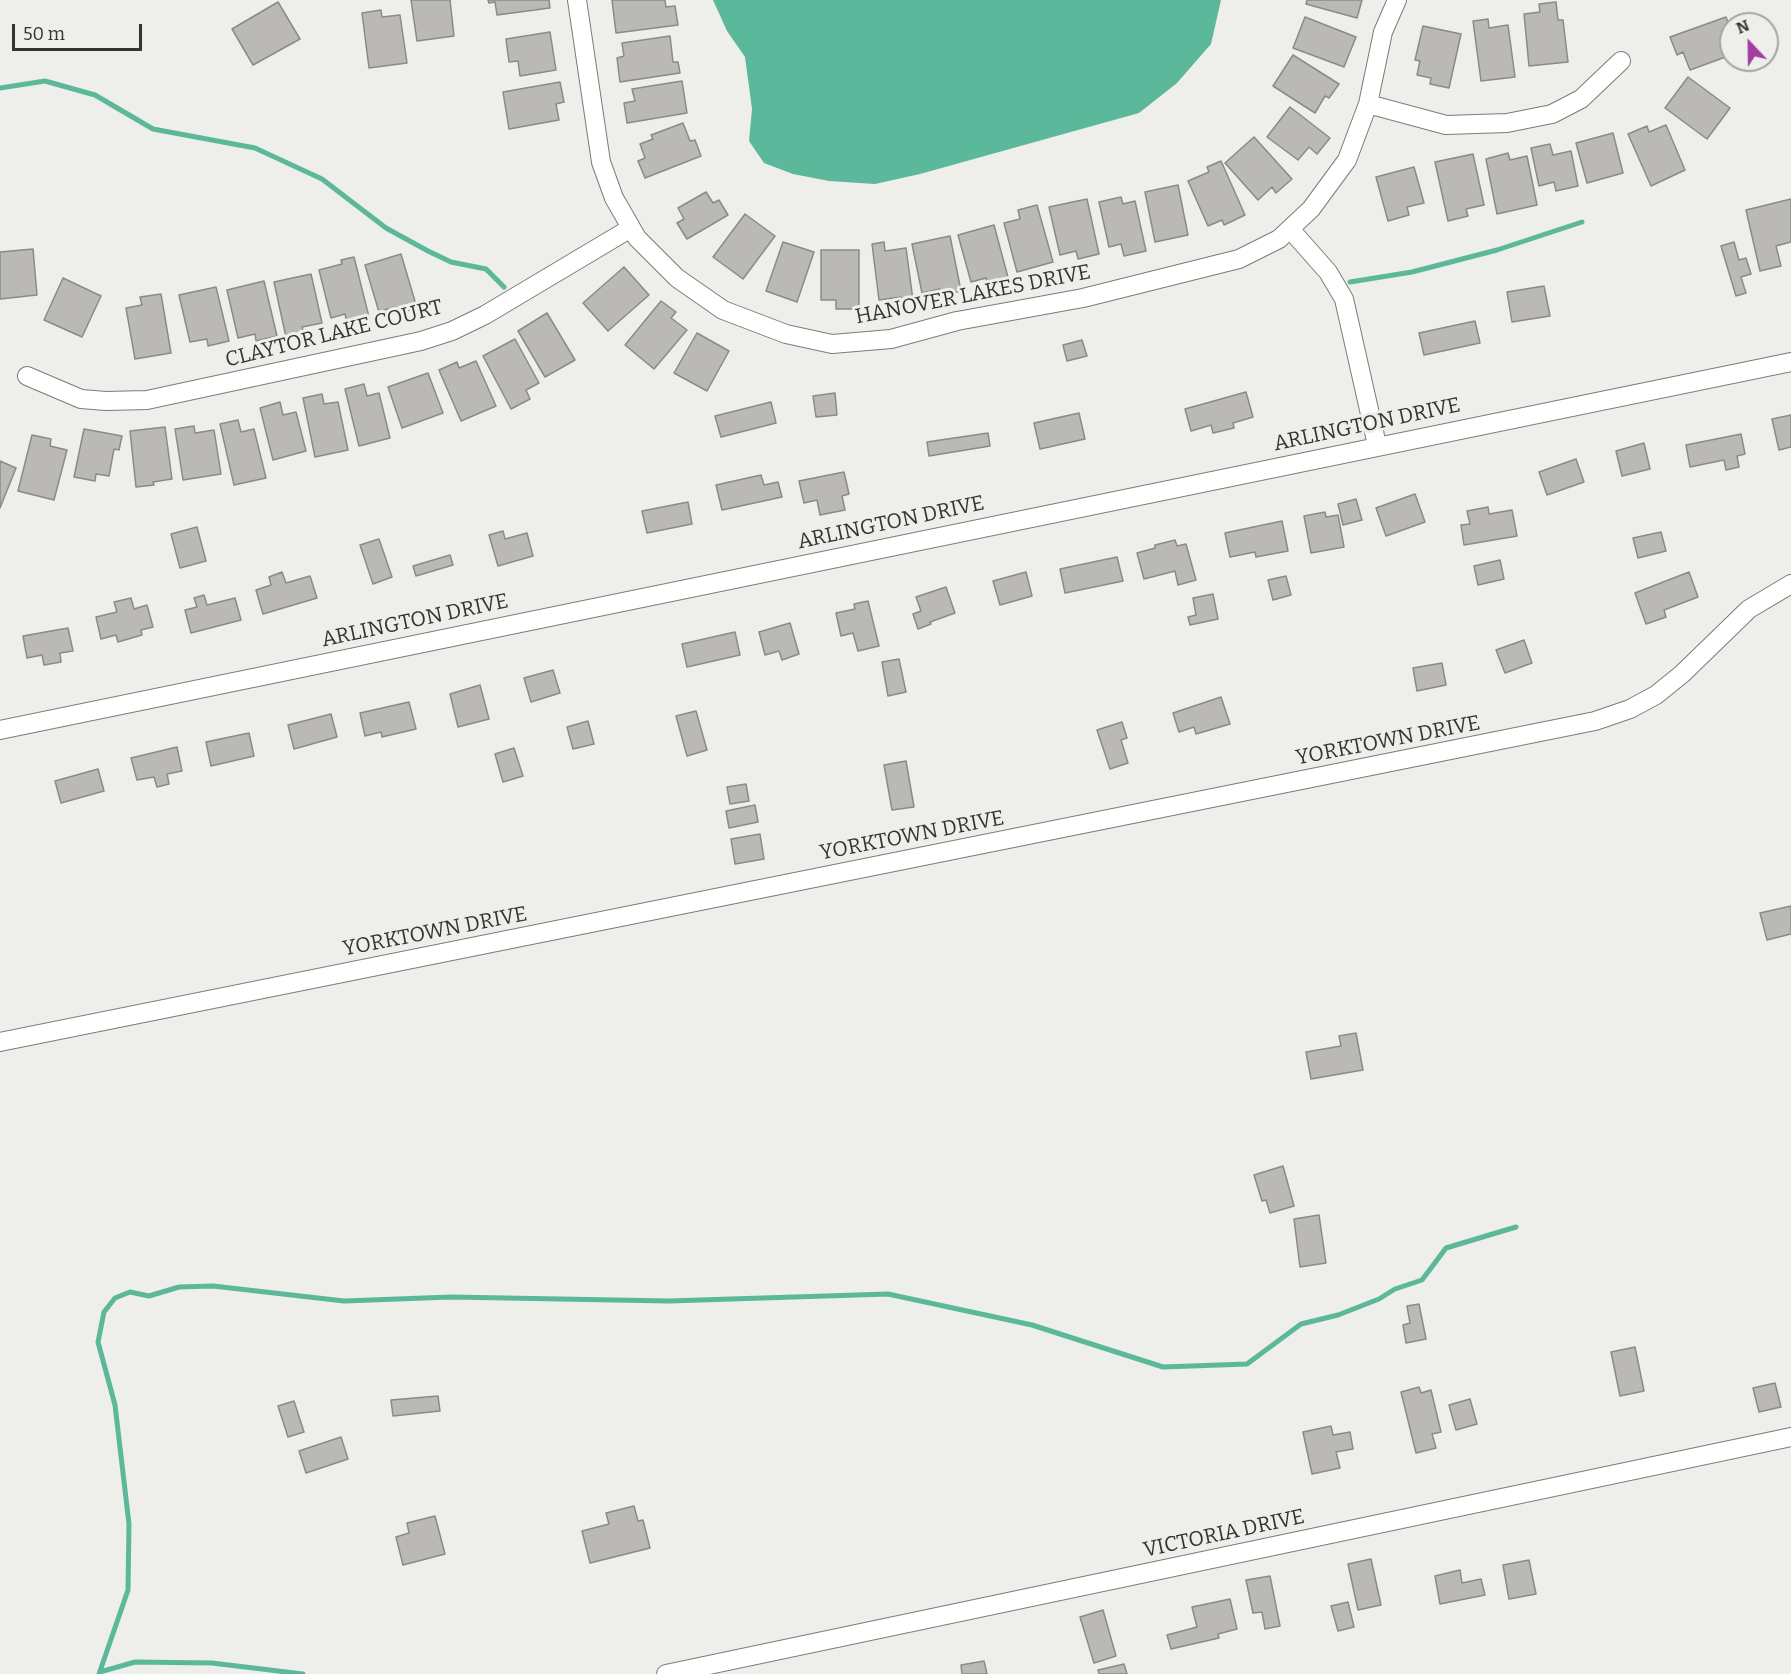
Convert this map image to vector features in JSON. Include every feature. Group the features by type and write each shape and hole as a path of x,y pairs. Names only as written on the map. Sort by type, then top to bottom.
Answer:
{"street":[{"name":"HANOVER LAKES DRIVE","path":"577,0 601,162 614,198 637,238 677,278 723,310 786,334 832,344 891,339 957,321 1083,298 1239,259 1279,239 1311,209 1347,160 1368,104 1383,32 1397,0"},
{"path":"1368,104 1446,125 1507,123 1552,114 1581,99 1621,62"},
{"name":"CLAYTOR LAKE COURT","path":"27,376 81,399 147,400 421,341 452,331 484,315 631,228"},
{"path":"1290,229 1328,272 1344,299 1377,446"},
{"name":"ARLINGTON DRIVE","path":"0,730 1791,362"},
{"name":"YORKTOWN DRIVE","path":"0,1042 1595,721 1630,709 1656,695 1682,674 1749,609 1791,584"},
{"name":"VICTORIA DRIVE","path":"666,1674 1791,1437"}],"shaded area":[{"path":"713,0 1221,0 1211,44 1177,83 1139,113 920,174 875,184 829,181 793,174 764,163 749,141 752,109 745,57 727,31"}],"building":[{"path":"411,0 450,0 454,36 417,41"},
{"path":"488,0 549,0 550,8 497,15 495,2 489,3"},
{"path":"612,0 665,0 666,7 675,6 678,25 616,33"},
{"path":"1307,0 1362,0 1357,18 1306,4"},
{"path":"278,2 300,39 253,65 232,29"},
{"path":"1556,2 1558,20 1563,20 1568,62 1529,66 1524,14 1540,12 1539,4"},
{"path":"381,10 382,17 400,15 407,63 369,68 362,13"},
{"path":"1305,17 1356,37 1344,67 1293,48"},
{"path":"1488,19 1489,28 1508,25 1515,77 1481,81 1473,21"},
{"path":"1719,20 1719,59 1690,70 1683,52 1677,55 1670,37"},
{"path":"1423,26 1461,34 1449,88 1430,84 1431,78 1417,75 1420,61 1415,60"},
{"path":"550,32 556,70 520,76 518,61 509,62 506,39"},
{"path":"670,36 673,62 678,62 680,73 620,82 617,58 624,56 622,43"},
{"path":"1293,55 1339,84 1329,98 1325,96 1315,113 1273,86"},
{"path":"1688,77 1730,108 1707,139 1665,108"},
{"path":"682,81 687,113 627,123 624,103 635,101 632,89"},
{"path":"560,82 564,102 556,104 559,120 509,129 503,92"},
{"path":"1290,107 1330,138 1317,154 1309,147 1298,160 1267,137"},
{"path":"683,123 690,141 695,140 701,156 645,178 638,161 645,158 640,144 653,139 651,135"},
{"path":"1666,125 1685,170 1651,186 1628,134 1647,126 1649,132"},
{"path":"1613,133 1623,173 1587,183 1576,143"},
{"path":"1254,137 1292,179 1276,193 1272,187 1258,200 1225,163"},
{"path":"1550,144 1553,155 1571,151 1578,186 1556,191 1554,182 1539,186 1531,148"},
{"path":"1508,153 1510,160 1527,156 1537,205 1497,214 1486,159"},
{"path":"1473,154 1484,205 1466,209 1468,216 1448,221 1435,162"},
{"path":"1221,161 1245,215 1224,225 1222,220 1208,226 1188,181 1209,172 1207,167"},
{"path":"1414,167 1424,203 1407,207 1409,215 1388,221 1376,177"},
{"path":"1178,185 1188,235 1155,242 1145,192"},
{"path":"706,192 713,203 719,200 728,215 687,239 677,223 684,219 678,208"},
{"path":"1121,197 1123,204 1135,201 1146,251 1124,256 1121,244 1109,247 1099,202"},
{"path":"1087,199 1099,254 1078,259 1076,251 1060,255 1049,207"},
{"path":"1791,199 1791,242 1776,246 1781,266 1760,271 1746,210"},
{"path":"1037,205 1053,262 1017,272 1004,223 1020,219 1018,210"},
{"path":"745,214 775,236 743,279 713,257"},
{"path":"994,225 1009,281 988,286 986,278 971,282 958,235"},
{"path":"950,236 961,291 941,295 940,289 922,293 912,244"},
{"path":"783,242 814,252 797,302 766,291"},
{"path":"884,242 885,251 906,248 913,300 901,302 901,297 879,300 872,244"},
{"path":"1734,242 1739,260 1746,258 1751,274 1741,277 1746,293 1736,296 1721,246"},
{"path":"33,249 37,295 0,299 0,252"},
{"path":"821,250 859,250 859,309 836,309 836,300 821,300"},
{"path":"401,254 417,308 396,314 394,307 379,312 365,265"},
{"path":"354,257 369,317 347,323 345,314 331,318 319,270 342,264 341,260"},
{"path":"624,267 649,295 608,331 583,303"},
{"path":"311,274 322,323 302,327 304,333 286,337 274,282"},
{"path":"63,278 101,296 82,337 44,320"},
{"path":"264,281 277,336 256,341 255,334 238,338 227,290"},
{"path":"1544,286 1550,316 1512,322 1507,292"},
{"path":"216,287 229,341 208,346 207,339 190,342 179,295"},
{"path":"161,294 171,353 135,359 126,308 142,305 140,297"},
{"path":"661,301 676,312 671,318 687,330 654,369 625,345"},
{"path":"547,313 575,360 545,377 518,331"},
{"path":"1475,321 1480,343 1424,355 1419,333"},
{"path":"697,333 729,351 707,391 674,373"},
{"path":"515,339 539,383 526,390 530,399 511,409 483,356"},
{"path":"1082,340 1087,356 1067,361 1063,345"},
{"path":"476,361 496,406 461,421 439,370 457,362 459,368"},
{"path":"428,373 443,413 402,428 388,387"},
{"path":"364,384 367,396 379,393 390,438 359,446 345,389"},
{"path":"1246,392 1253,417 1233,423 1234,428 1213,433 1211,425 1191,431 1185,409"},
{"path":"835,393 837,415 816,417 813,396"},
{"path":"322,394 324,404 338,402 348,450 315,457 303,398"},
{"path":"280,402 283,415 296,412 306,451 273,460 260,408"},
{"path":"771,402 776,423 721,437 715,416"},
{"path":"1079,413 1085,439 1040,449 1034,423"},
{"path":"1791,415 1791,447 1779,450 1772,419"},
{"path":"238,420 241,432 254,429 266,478 234,485 220,424"},
{"path":"194,426 195,433 214,430 221,474 183,480 175,429"},
{"path":"165,427 172,479 153,482 154,485 136,487 130,431"},
{"path":"84,429 122,436 119,450 114,449 109,476 96,474 95,481 74,477"},
{"path":"988,433 990,446 929,456 927,442"},
{"path":"1741,434 1745,454 1737,456 1739,467 1726,470 1724,460 1690,467 1686,445"},
{"path":"32,435 51,439 50,446 67,450 54,500 18,491"},
{"path":"1644,443 1650,469 1622,476 1616,451"},
{"path":"1576,459 1584,482 1547,495 1539,472"},
{"path":"0,461 16,468 0,508"},
{"path":"844,472 849,494 842,496 845,510 820,515 817,500 804,503 799,481"},
{"path":"761,475 764,485 778,482 782,497 722,510 716,485"},
{"path":"1415,494 1425,522 1386,536 1376,508"},
{"path":"1356,499 1362,520 1343,525 1338,504"},
{"path":"688,502 692,524 647,533 642,511"},
{"path":"1488,507 1489,514 1512,510 1517,536 1464,545 1461,525 1470,524 1467,511"},
{"path":"1325,512 1326,517 1338,515 1344,547 1311,553 1304,516"},
{"path":"1282,521 1288,551 1256,557 1255,552 1230,557 1225,533"},
{"path":"197,527 206,561 180,568 171,534"},
{"path":"503,531 505,539 527,533 533,556 498,566 489,535"},
{"path":"1661,532 1666,551 1638,558 1633,538"},
{"path":"379,539 392,577 373,584 360,545"},
{"path":"1175,540 1177,546 1186,544 1196,580 1178,585 1175,571 1144,579 1137,553"},
{"path":"450,555 453,565 416,576 413,566"},
{"path":"1117,557 1123,581 1065,593 1060,569"},
{"path":"1500,560 1504,579 1478,585 1474,566"},
{"path":"282,572 286,583 310,576 317,598 263,614 256,590 271,585 269,577"},
{"path":"1026,572 1032,596 1000,605 993,581"},
{"path":"1689,572 1698,597 1664,610 1666,617 1646,624 1635,593"},
{"path":"1286,576 1291,595 1273,600 1268,580"},
{"path":"946,587 955,613 918,629 913,614 921,611 916,597"},
{"path":"1213,594 1218,619 1190,625 1188,617 1196,615 1193,598"},
{"path":"204,595 207,605 235,598 241,620 191,633 185,610 197,607 194,598"},
{"path":"131,598 134,609 147,605 153,627 141,630 142,635 118,642 116,635 101,639 96,617 117,612 114,602"},
{"path":"868,601 879,646 858,651 853,633 841,636 836,613 855,609 854,604"},
{"path":"790,623 799,654 782,660 779,651 765,655 759,632"},
{"path":"68,628 73,651 60,653 61,662 44,665 42,655 27,658 23,636"},
{"path":"735,632 740,655 687,667 682,644"},
{"path":"1524,640 1532,663 1505,673 1496,650"},
{"path":"899,659 906,692 888,696 882,662"},
{"path":"1442,663 1446,685 1417,691 1413,668"},
{"path":"553,670 560,693 531,702 524,678"},
{"path":"480,685 489,719 458,727 450,694"},
{"path":"1221,697 1230,724 1196,734 1194,727 1179,732 1173,713"},
{"path":"409,702 416,729 382,737 381,732 365,736 360,713"},
{"path":"696,711 707,750 687,756 676,716"},
{"path":"331,714 337,737 294,749 288,725"},
{"path":"588,721 594,744 573,749 567,727"},
{"path":"1122,722 1127,738 1121,740 1128,763 1110,769 1097,730"},
{"path":"249,733 254,756 211,766 206,742"},
{"path":"177,747 182,771 167,774 169,784 157,787 154,777 137,780 131,758"},
{"path":"514,748 523,776 503,782 495,754"},
{"path":"906,761 914,807 892,810 884,765"},
{"path":"98,769 104,791 61,803 55,781"},
{"path":"746,784 749,801 730,804 727,787"},
{"path":"755,805 758,822 729,828 726,811"},
{"path":"760,834 764,859 735,864 731,839"},
{"path":"1791,906 1791,934 1767,940 1760,913"},
{"path":"1356,1033 1363,1070 1311,1079 1306,1052 1341,1046 1339,1036"},
{"path":"1283,1166 1294,1206 1270,1213 1266,1200 1262,1201 1254,1175"},
{"path":"1319,1215 1326,1263 1300,1267 1294,1219"},
{"path":"1419,1304 1426,1339 1406,1343 1403,1325 1410,1323 1407,1306"},
{"path":"1635,1347 1644,1391 1620,1396 1611,1352"},
{"path":"1775,1383 1781,1407 1759,1412 1753,1388"},
{"path":"1419,1387 1421,1393 1431,1390 1441,1432 1432,1434 1436,1448 1416,1453 1401,1392"},
{"path":"438,1396 440,1411 393,1416 391,1400"},
{"path":"1470,1399 1477,1424 1456,1430 1449,1405"},
{"path":"294,1401 304,1432 288,1437 278,1406"},
{"path":"1331,1426 1333,1435 1350,1432 1353,1449 1336,1452 1340,1468 1312,1474 1303,1432"},
{"path":"341,1437 348,1459 306,1473 299,1451"},
{"path":"634,1506 638,1521 643,1520 650,1548 590,1563 582,1531 609,1524 606,1513"},
{"path":"435,1516 445,1554 403,1565 396,1537 409,1533 407,1523"},
{"path":"1371,1559 1381,1605 1358,1610 1348,1564"},
{"path":"1529,1560 1536,1594 1509,1599 1503,1565"},
{"path":"1460,1570 1462,1583 1481,1579 1485,1595 1440,1604 1435,1576"},
{"path":"1270,1576 1280,1626 1265,1629 1262,1612 1253,1613 1246,1580"},
{"path":"1230,1599 1237,1629 1218,1634 1219,1638 1171,1649 1167,1635 1197,1627 1192,1607"},
{"path":"1348,1602 1354,1627 1338,1631 1331,1606"},
{"path":"1103,1610 1116,1656 1094,1663 1080,1617"},
{"path":"984,1661 987,1674 962,1674 961,1665"},
{"path":"1124,1664 1127,1674 1099,1674 1098,1670"}],"waterway":[{"path":"0,88 45,81 95,95 153,129 255,148 322,179 386,228 428,251 451,262 486,269 504,287"},
{"path":"1350,282 1412,272 1497,250 1582,222"},
{"path":"99,1674 128,1590 129,1524 115,1405 98,1342 104,1312 115,1298 130,1292 149,1296 179,1287 213,1286 344,1301 451,1297 669,1301 888,1294 1032,1325 1163,1367 1247,1364 1301,1324 1338,1315 1379,1299 1395,1289 1422,1280 1446,1248 1516,1227"},
{"path":"100,1672 135,1662 212,1663 303,1674"}]}
